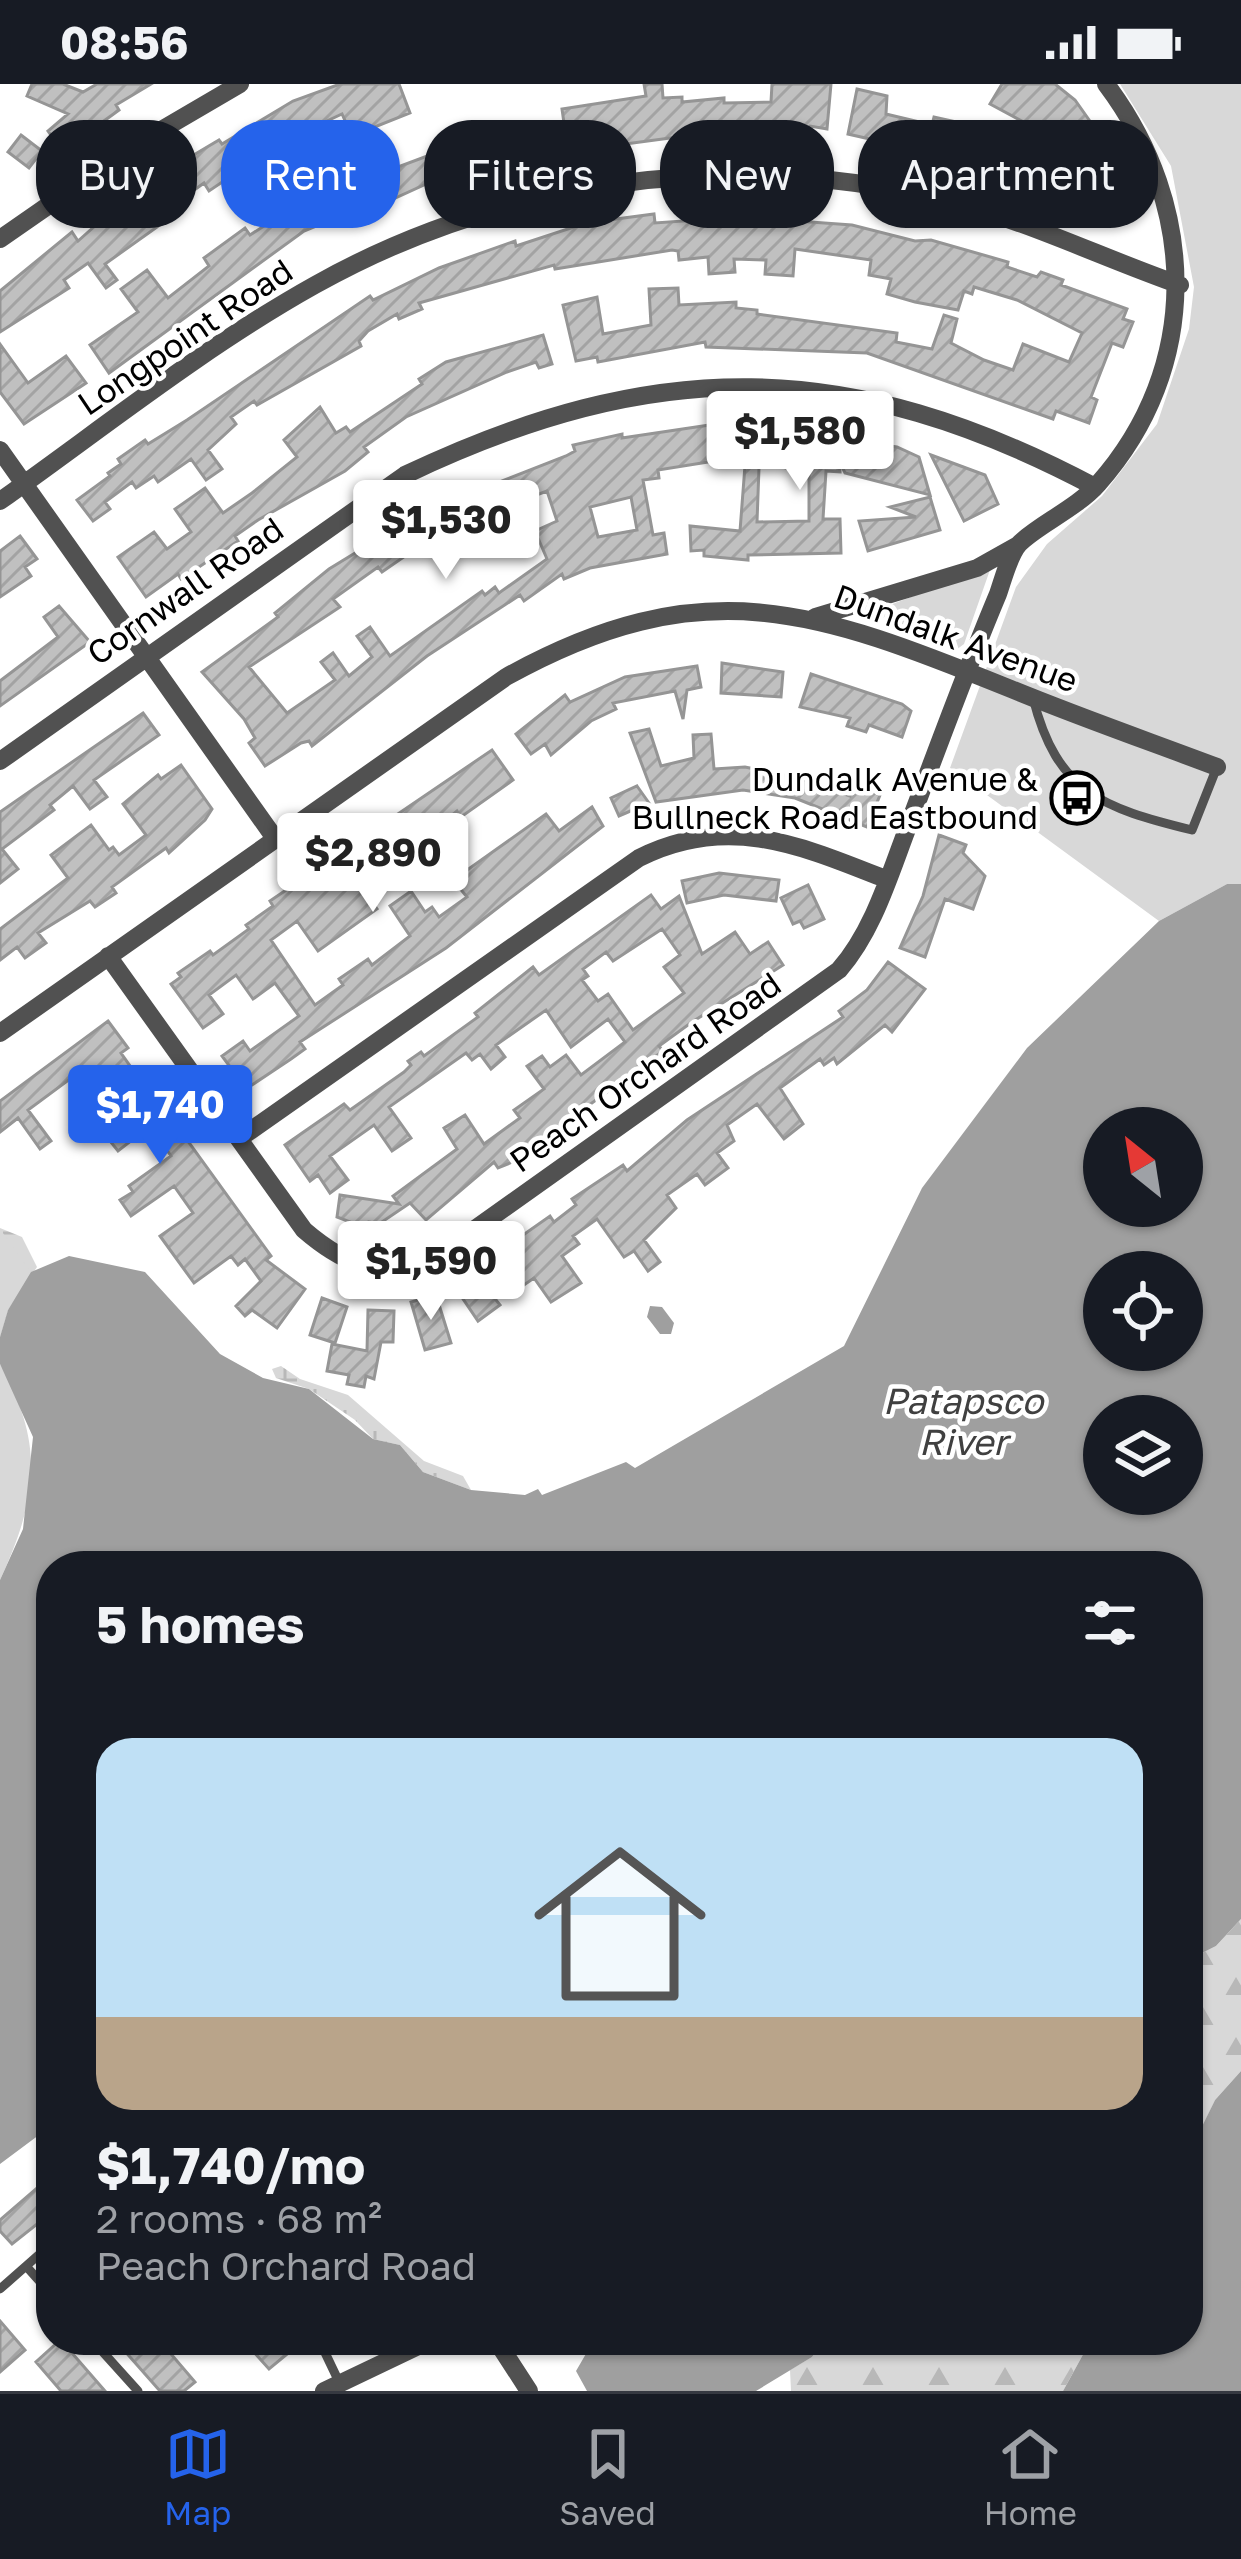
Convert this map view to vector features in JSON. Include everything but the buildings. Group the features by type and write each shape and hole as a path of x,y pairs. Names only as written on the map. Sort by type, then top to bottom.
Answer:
{"street":[{"path":"0,238 134,146 240,84"},
{"path":"814,617 976,568 1018,544 1095,487 1138,429 1159,388 1177,323 1180,285 1164,200 1146,144 1106,84"},
{"name":"Longpoint Road","path":"0,501 242,329 315,285 450,224 576,189 706,176 886,188 951,201 1180,285"},
{"name":"Cornwall Road","path":"0,760 405,475 521,423 606,400 722,386 834,394 927,416 1095,487"},
{"path":"0,450 274,837"},
{"name":"Peach Orchard Road","path":"108,956 304,1230 333,1255 370,1270 426,1261 839,970 860,942 888,880 1018,544"},
{"name":"Dundalk Avenue","path":"0,1033 432,724 557,649 599,633 687,613 753,610 814,617 1216,766"},
{"path":"240,1138 640,857 674,840 722,834 787,840 888,880"},
{"path":"333,2388 400,2355"},
{"path":"506,2355 530,2391"}],"lane":[{"path":"1033,698 1056,764 1086,792 1149,818 1192,830 1216,766"},
{"path":"0,2289 36,2257"},
{"path":"26,2266 36,2277"},
{"path":"105,2355 137,2391"},
{"path":"323,2355 333,2388"}],"green space":[{"path":"1120,84 1241,84 1241,884 1227,884 1159,921 950,768 1016,587 1047,544 1102,496 1157,424 1189,329 1194,287 1171,166 1158,145 1158,120 1142,120"},
{"path":"991,567 964,644 956,650 871,612"},
{"path":"0,1228 22,1237 37,1267 8,1310 0,1337"},
{"path":"0,1229 31,1272 8,1310 0,1337"},
{"path":"0,1364 24,1420 31,1471 22,1523 0,1580"},
{"path":"281,1366 300,1379 348,1395 424,1461 463,1476 471,1490 423,1472 400,1445 373,1439 355,1420 309,1389 276,1378 272,1369"},
{"path":"1241,1919 1241,2071 1215,2100 1203,2125 1203,1952 1216,1946"},
{"path":"1083,2355 1063,2391 791,2391 790,2370 812,2357"}],"water":[{"name":"Patapsco River","path":"1227,884 1241,884 1241,1919 1216,1946 1203,1952 1203,1551 36,1551 36,2137 0,2164 0,1580 23,1529 33,1437 0,1364 0,1337 8,1310 31,1272 69,1256 145,1272 220,1354 263,1378 309,1389 373,1439 400,1445 423,1472 471,1490 525,1495 538,1489 542,1495 626,1462 635,1468 844,1346 922,1188 1027,1048 1159,921"},
{"path":"650,1306 662,1307 674,1323 671,1334 660,1334 647,1317"},
{"path":"1241,2071 1241,2391 1063,2391 1083,2355 1203,2355 1203,2124 1215,2100"},
{"path":"585,2355 813,2355 756,2391 587,2391 576,2371"}],"place":[{"name":"Dundalk Avenue & Bullneck Road Eastbound","path":"1077,798"}]}
